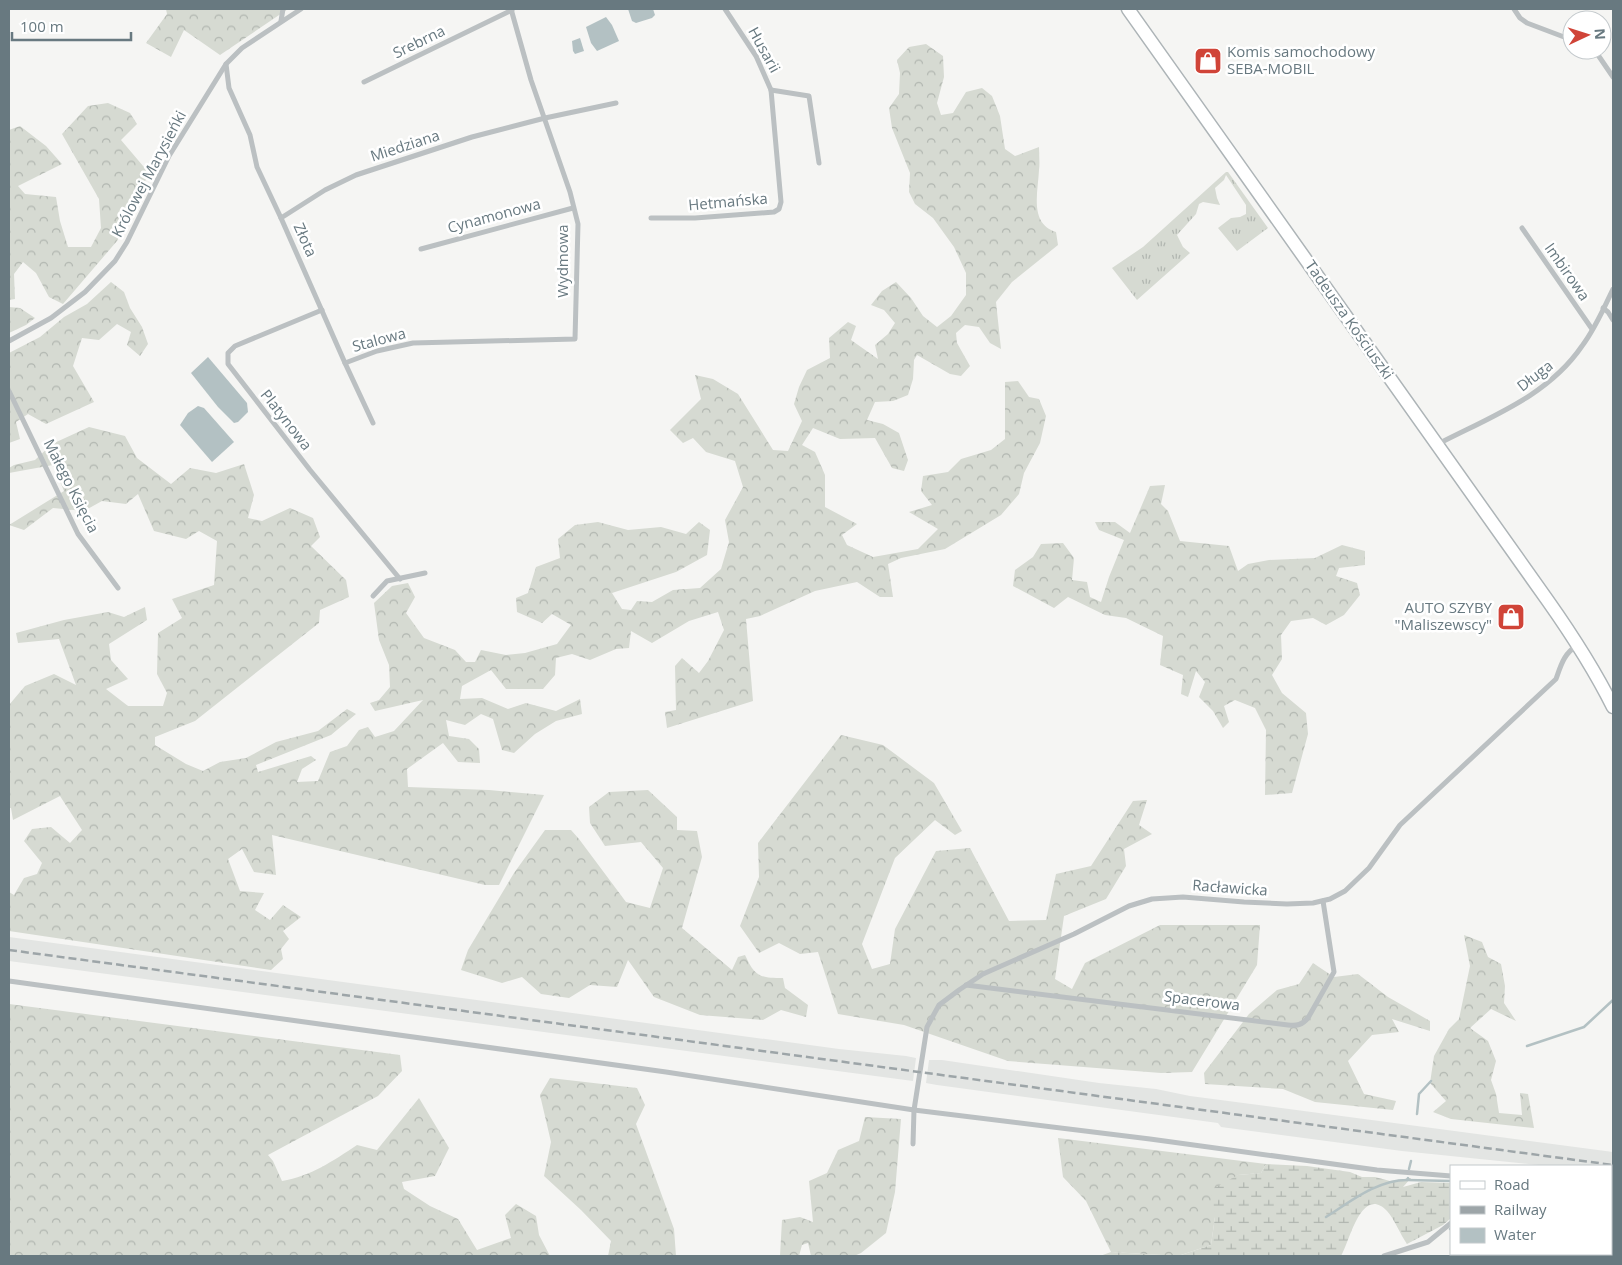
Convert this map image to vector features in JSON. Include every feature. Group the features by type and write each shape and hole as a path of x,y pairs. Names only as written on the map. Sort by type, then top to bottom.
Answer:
{"main road":[{"name":"Tadeusza Kościuszki","path":"1128,9 1570,632 1611,700"}],"street":[{"path":"281,22 283,9"},
{"name":"Królowej Marysieńki","path":"9,341 51,318 85,292 115,261 127,242 169,156 226,64 242,48 301,9"},
{"name":"Husarii","path":"725,9 756,56 771,90 809,96 819,163"},
{"path":"1514,9 1520,18 1527,23 1562,36"},
{"name":"Srebrna","path":"364,82 512,10"},
{"name":"Wydmowa","path":"451,343 574,339 578,224 570,192 531,80 512,10"},
{"path":"1602,60 1613,76"},
{"name":"Złota","path":"226,64 229,88 250,136 257,167 373,422"},
{"name":"Hetmańska","path":"651,218 695,218 774,212 778,209 781,202 771,90"},
{"name":"Miedziana","path":"281,218 325,190 356,175 472,137 544,118 616,103"},
{"name":"Cynamonowa","path":"421,249 573,208"},
{"name":"Imbirowa","path":"1522,228 1592,329"},
{"name":"Długa","path":"1437,444 1525,400 1557,376 1583,345 1613,289"},
{"path":"1603,308 1613,320"},
{"name":"Platynowa","path":"322,310 235,346 228,353 228,364 310,470 400,579"},
{"name":"Stalowa","path":"345,363 377,351 413,343 451,343"},
{"name":"Małego Księcia","path":"9,391 78,534 118,588"},
{"path":"373,596 388,581 426,573"},
{"name":"Racławicka","path":"913,1144 914,1110 927,1027 939,1005 983,974 1074,934 1129,906 1152,899 1183,897 1287,904 1323,901 1345,891 1369,868 1400,825 1556,679 1565,655 1578,644"},
{"name":"Spacerowa","path":"966,985 1300,1025 1308,1018 1334,972 1323,901"},
{"path":"9,981 666,1072 914,1110 1124,1135 1377,1170 1450,1176"},
{"path":"1384,1256 1428,1242 1450,1224"}],"shaded area":[{"path":"9,937 839,1049 906,1056 916,1058 913,1081 9,961"},
{"path":"929,1060 942,1060 1099,1083 1156,1089 1190,1096 1613,1152 1613,1175 1612,1165 1538,1165 1402,1151 1221,1127 1218,1123 926,1083"}],"green space":[{"path":"166,9 288,9 220,55 184,30 171,57 146,43 167,14"},
{"path":"926,44 943,56 944,77 937,103 941,115 953,113 966,92 982,88 992,96 1000,116 1005,149 1015,156 1039,147 1038,215 1047,228 1056,232 1058,245 1012,282 996,302 1001,349 990,343 979,327 965,325 956,333 957,343 970,366 961,376 950,374 917,355 914,360 913,379 908,395 893,401 875,402 867,420 883,424 899,433 908,460 904,471 892,468 875,438 840,439 813,428 802,445 815,452 825,475 825,507 857,524 842,535 847,545 873,557 918,549 938,529 909,512 932,505 921,491 923,476 948,472 961,459 991,450 1005,439 1005,382 1018,381 1029,397 1039,399 1046,416 1040,443 1024,473 1019,494 1001,515 945,549 901,558 888,564 893,597 880,597 857,582 815,591 760,616 746,619 753,701 667,728 665,712 676,710 675,666 682,658 699,673 708,661 724,630 718,612 689,621 652,643 631,631 629,648 616,649 590,660 572,654 556,658 555,675 543,689 506,689 491,670 462,686 460,699 482,698 508,709 526,703 556,711 580,699 582,714 556,721 535,734 514,753 502,750 493,719 481,714 465,725 446,720 449,736 469,739 479,749 480,763 458,762 443,743 407,769 408,787 489,790 544,795 499,885 485,885 272,835 276,875 254,872 242,849 228,859 240,891 264,893 255,910 270,920 283,905 301,917 283,931 289,939 281,949 283,959 271,970 9,931 9,892 14,895 24,878 37,874 42,863 24,841 32,829 51,827 70,843 82,830 60,796 13,820 11,808 9,808 9,705 25,686 54,674 76,685 59,639 18,643 16,633 64,620 108,612 124,617 145,607 147,620 109,644 111,660 128,679 106,689 128,706 163,706 167,693 157,674 158,633 182,618 172,599 214,585 217,541 199,531 186,539 154,531 138,494 126,504 102,501 84,511 53,508 24,530 9,525 64,491 53,465 9,473 9,468 35,460 52,444 89,427 125,436 137,458 171,484 190,468 216,473 244,464 254,495 248,518 262,521 290,508 313,518 320,537 311,546 346,580 349,597 320,610 319,623 195,721 155,737 155,745 186,764 203,771 220,762 246,758 276,742 318,731 347,709 356,714 331,735 256,765 258,772 311,756 316,760 302,769 297,782 318,781 330,752 347,746 359,730 368,727 375,737 394,731 423,700 375,711 370,703 379,700 390,687 389,665 379,640 374,603 392,586 408,583 415,597 406,613 424,638 455,650 466,662 475,662 481,650 506,655 525,653 557,644 571,625 552,614 542,623 517,612 516,598 528,593 536,567 560,558 558,539 575,525 598,522 628,530 661,527 686,534 699,522 710,530 707,555 676,572 612,593 622,609 631,610 637,601 652,602 673,590 700,588 721,569 729,542 725,520 743,487 735,461 706,452 693,438 683,443 670,430 701,399 695,375 713,379 738,394 773,450 788,451 802,421 794,404 799,387 807,370 830,358 829,338 848,322 856,326 851,340 878,359 875,345 888,334 895,323 884,310 871,305 882,291 896,282 911,298 923,316 937,327 951,316 966,295 966,273 954,247 933,218 915,204 909,192 910,173 892,128 889,108 899,94 900,73 897,60 909,47"},
{"path":"108,103 130,113 137,124 121,140 149,173 117,241 63,304 49,297 36,273 23,262 14,274 15,299 9,300 9,130 20,126 46,146 62,164 18,186 25,194 56,197 60,221 68,247 91,247 101,228 99,199 62,134 88,106"},
{"path":"1228,172 1268,228 1237,251 1218,228 1231,218 1246,214 1246,205 1226,175 1224,180 1215,188 1220,205 1203,202 1199,204 1196,214 1177,235 1183,247 1190,253 1137,300 1112,268 1143,247"},
{"path":"111,282 124,292 130,308 142,327 148,344 140,356 127,345 131,332 117,324 99,340 82,338 73,366 94,402 46,424 28,414 16,422 20,439 9,443 9,353 40,337 64,317 87,304"},
{"path":"9,307 20,308 35,318 26,325 9,333"},
{"path":"1165,485 1161,504 1168,511 1180,541 1229,546 1238,571 1248,564 1269,560 1315,558 1342,545 1365,551 1365,565 1339,568 1336,576 1357,583 1360,595 1344,615 1326,625 1313,618 1291,621 1281,635 1282,659 1272,675 1282,693 1306,713 1308,734 1292,793 1265,795 1266,730 1255,708 1235,700 1224,706 1229,722 1223,728 1213,711 1199,697 1205,682 1196,671 1188,697 1181,694 1183,675 1160,665 1163,636 1126,618 1105,615 1068,597 1054,608 1013,586 1015,570 1033,557 1041,544 1063,543 1074,558 1072,580 1087,582 1090,597 1101,602 1124,540 1099,530 1095,522 1115,522 1130,533 1150,486"},
{"path":"841,735 883,745 934,783 962,831 955,835 935,820 895,858 862,944 872,969 890,964 895,929 936,851 970,848 1009,921 1046,920 1056,874 1091,866 1133,801 1147,800 1139,825 1152,834 1124,849 1126,866 1106,899 1064,916 1055,979 1072,989 1085,963 1160,925 1260,925 1257,965 1192,1072 1161,1073 1008,1061 904,1025 838,1014 818,952 800,954 779,943 759,953 740,926 759,877 758,843"},
{"path":"648,790 677,817 677,830 697,831 702,857 682,928 732,970 738,957 745,955 752,968 759,975 769,978 783,978 785,988 808,1005 806,1017 781,1010 763,1020 700,1015 654,997 628,960 617,987 590,985 569,998 541,994 522,977 502,983 461,970 468,950 514,873 545,830 571,830 626,902 650,908 663,868 641,842 605,846 590,823 589,807 609,792"},
{"path":"1464,935 1482,942 1488,957 1501,964 1505,986 1504,1003 1516,1021 1491,1009 1470,1028 1488,1041 1496,1061 1491,1080 1496,1094 1499,1113 1522,1115 1520,1093 1528,1094 1534,1128 1451,1119 1433,1112 1446,1101 1430,1083 1434,1056 1449,1029 1459,1019 1470,966"},
{"path":"1313,963 1334,977 1358,974 1388,997 1430,1021 1430,1031 1392,1019 1399,1032 1372,1035 1348,1061 1364,1094 1396,1101 1393,1110 1315,1102 1283,1089 1205,1084 1204,1073 1249,1014 1277,990 1299,984"},
{"path":"9,1004 400,1055 402,1071 378,1096 268,1155 273,1161 282,1181 312,1172 357,1145 377,1150 419,1098 449,1148 435,1176 402,1182 404,1189 430,1206 458,1219 477,1250 511,1238 505,1215 516,1204 536,1216 539,1235 550,1256 9,1256"},
{"path":"550,1078 637,1088 645,1105 636,1124 674,1229 676,1256 608,1256 611,1241 544,1176 551,1142 540,1095"},
{"path":"865,1117 901,1119 895,1192 886,1233 861,1253 854,1256 811,1256 808,1243 802,1245 799,1256 780,1256 782,1220 800,1217 813,1222 809,1181 827,1173 838,1150 859,1141"},
{"path":"1058,1138 1266,1164 1261,1173 1238,1175 1215,1217 1211,1245 1178,1256 1111,1252 1086,1201 1063,1177"},
{"path":"1266,1164 1307,1166 1350,1172 1362,1177 1375,1177 1390,1181 1411,1178 1403,1187 1421,1182 1450,1183 1450,1219 1443,1225 1407,1244 1387,1211 1378,1205 1370,1205 1363,1210 1357,1219 1341,1256 1178,1256 1211,1245 1215,1217 1211,1190 1238,1175 1261,1173"},
{"path":"1111,1252 1178,1256 1100,1256"}],"water":[{"path":"628,9 653,9 655,15 652,18 636,23 632,21"},
{"path":"606,17 619,41 597,51 591,43 586,27"},
{"path":"580,38 584,51 575,54 572,41"},
{"path":"208,357 247,403 248,412 238,422 234,423 218,407 191,373"},
{"path":"198,406 204,408 234,442 212,462 180,425 188,413"}],"waterway":[{"path":"1527,1046 1584,1027 1613,1000"},
{"path":"1417,1114 1419,1094 1431,1081"},
{"path":"1409,1169 1411,1161"},
{"path":"1326,1217 1364,1193 1385,1184 1407,1180 1408,1178"},
{"path":"1407,1180 1450,1181"}],"railway":[{"path":"9,950 1613,1165"}],"place":[{"name":"Komis samochodowy SEBA-MOBIL","path":"1208,61"},
{"name":"AUTO SZYBY \"Maliszewscy\"","path":"1511,617"}]}
